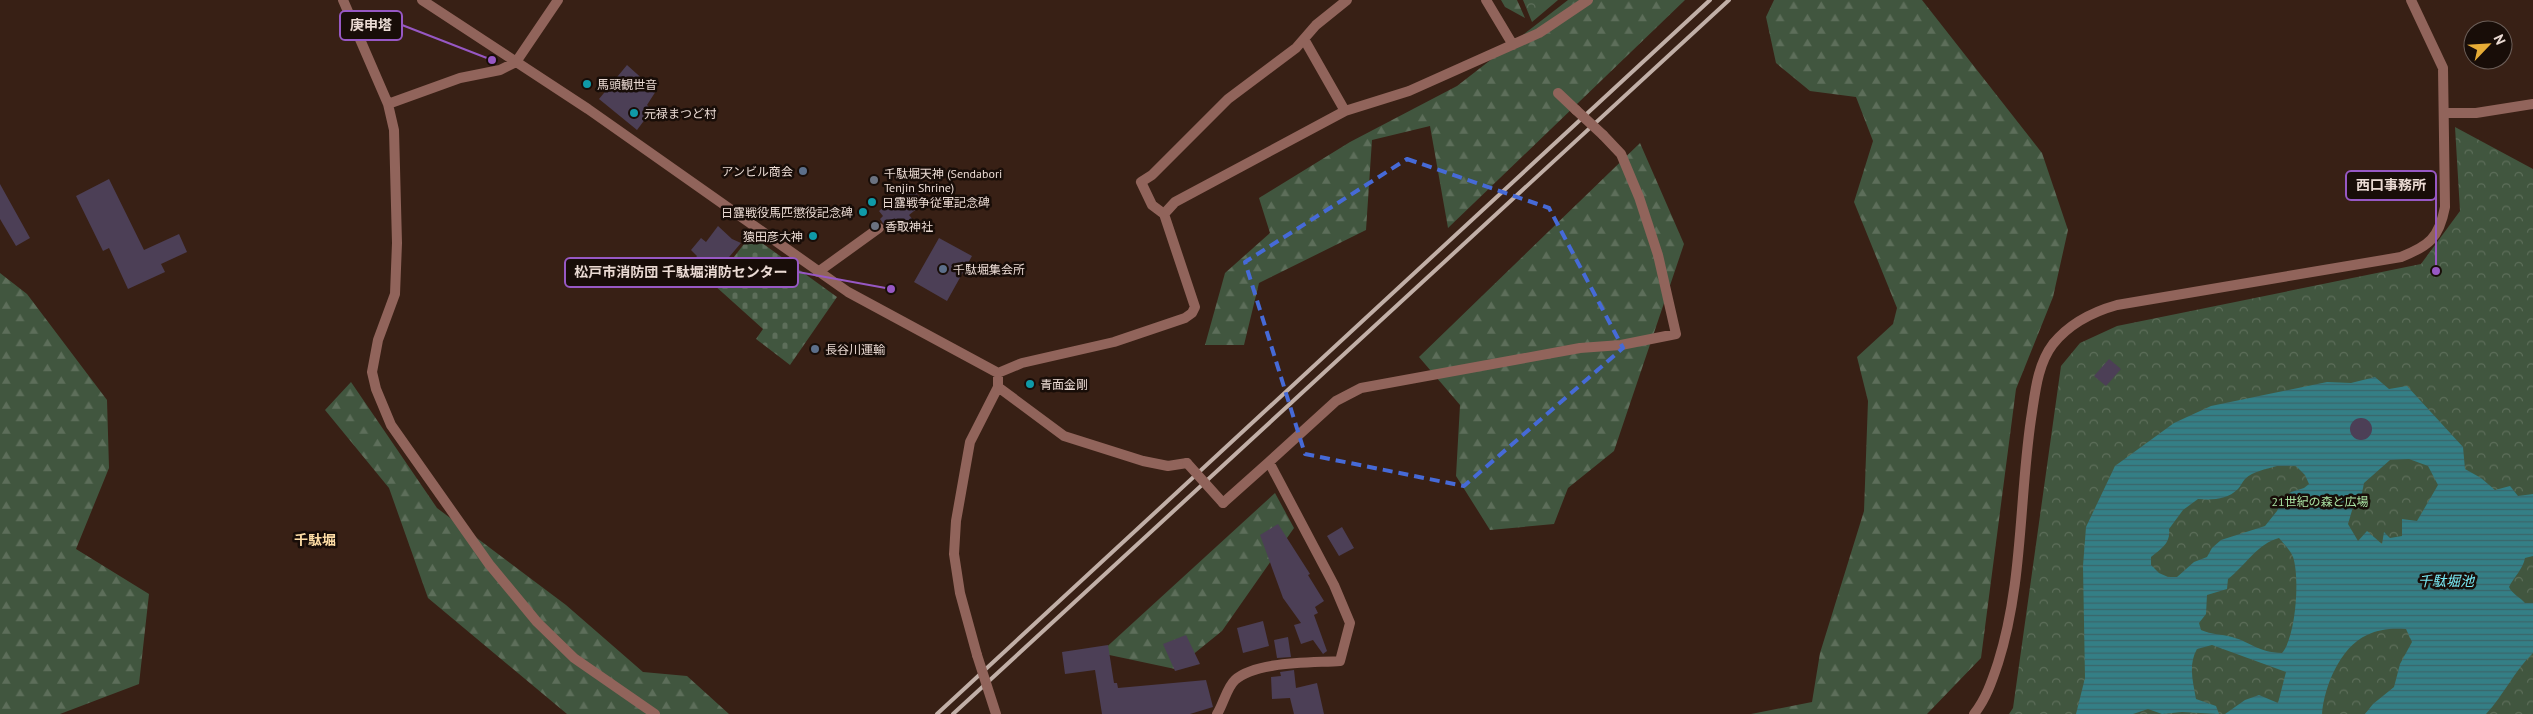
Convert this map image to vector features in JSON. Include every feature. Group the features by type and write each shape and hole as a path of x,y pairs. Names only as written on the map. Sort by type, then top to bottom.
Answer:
{"street":[{"path":"343,0 388,104 394,130 395,294 378,340 372,372 376,389 391,425 489,564 537,622 574,658 655,714"},
{"path":"422,0 690,179 848,292 998,373"},
{"path":"388,104 460,78 500,70 516,62 558,0"},
{"path":"998,373 1022,363 1114,342 1185,318 1192,313 1195,307 1164,214 1152,205 1141,182 1152,175 1228,99 1296,48 1316,24 1347,0"},
{"path":"1486,0 1513,45"},
{"path":"1164,214 1175,202 1345,111 1409,91 1540,33 1588,0"},
{"path":"1974,714 1990,687 2004,644 2013,601 2036,385 2053,344 2081,319 2117,305 2401,257 2425,246 2441,226 2445,207 2443,68 2411,0"},
{"path":"1304,39 1345,111"},
{"path":"998,387 1064,436 1143,461 1168,466 1187,463 1223,503 1336,401 1361,388 1580,348 1621,345 1676,334 1658,255 1640,197 1621,154 1558,93"},
{"path":"2445,113 2476,113 2533,104"},
{"path":"818,272 879,228"},
{"path":"996,714 960,593 954,546 970,442 998,387 998,373"},
{"path":"1217,714 1233,681 1246,673 1263,668 1340,661 1349,627 1334,585 1270,462"}],"highlighted area":[{"path":"1407,159 1549,208 1623,348 1464,486 1305,454 1245,262"}],"green space":[{"path":"1501,0 1517,0 1525,18 1505,7"},
{"path":"1523,0 1558,0 1532,22"},
{"path":"1568,0 1685,0 1448,228 1430,126 1372,140 1366,230 1259,283 1244,345 1205,345 1225,273 1270,233 1259,198 1350,142 1457,86"},
{"path":"1774,0 1922,0 2042,153 2068,230 2053,297 2016,389 1981,658 1927,714 1751,714 1812,702 1820,653 1864,511 1868,401 1857,357 1893,324 1897,308 1854,202 1873,141 1856,97 1810,91 1776,63 1766,17"},
{"name":"21世紀の森と広場","path":"2455,127 2533,169 2533,714 2009,714 2013,708 2061,366 2080,343 2117,326 2421,264 2460,211"},
{"path":"1640,143 1684,244 1614,451 1568,488 1554,524 1490,530 1456,476 1460,405 1419,357"},
{"path":"751,235 837,297 790,365 756,339 763,329 713,284"},
{"path":"0,273 27,294 107,400 109,468 76,549 149,594 139,684 60,714 0,714"},
{"path":"351,382 437,508 566,605 643,672 687,676 729,714 567,714 428,598 389,488 325,410"},
{"path":"1275,493 1294,528 1222,631 1175,669 1100,653"}],"water":[{"name":"千駄堀池","path":"2375,377 2389,389 2407,386 2463,447 2465,469 2481,478 2495,490 2510,486 2518,496 2533,494 2533,556 2525,558 2509,587 2525,603 2533,603 2533,653 2520,667 2492,707 2486,714 2365,714 2373,704 2394,687 2400,664 2412,642 2406,629 2396,629 2381,630 2367,635 2357,641 2341,658 2330,680 2323,703 2322,714 2225,714 2245,700 2259,695 2278,703 2286,672 2212,645 2197,649 2192,667 2193,680 2196,699 2216,706 2219,714 2182,712 2162,714 2148,709 2133,714 2076,714 2085,678 2083,566 2086,527 2115,466 2174,423 2211,406 2327,382 2351,383","holes":["2409,459 2428,466 2438,485 2417,521 2402,519 2402,536 2390,538 2384,532 2382,544 2367,531 2358,541 2348,524 2353,507 2360,503 2364,483 2390,460","2277,466 2296,466 2305,475 2309,484 2304,488 2291,492 2283,499 2277,511 2265,526 2221,540 2212,548 2207,557 2194,562 2177,577 2168,577 2159,573 2151,565 2151,557 2167,542 2169,529 2183,510 2198,499 2214,499 2234,493 2248,476","2279,538 2292,555 2295,566 2296,592 2293,621 2291,634 2282,653 2267,651 2232,637 2201,630 2199,623 2206,614 2207,595 2227,589 2228,579 2258,550"]}],"building":[{"path":"627,65 656,91 647,105 652,110 637,130 599,99"},
{"path":"109,179 144,250 179,234 187,252 161,264 165,272 128,289 109,248 103,251 76,196"},
{"path":"0,184 30,238 16,246 0,219"},
{"path":"913,189 924,203 909,215 913,220 897,232 894,228 889,232 880,219 883,216 879,211 895,198 898,201"},
{"path":"718,226 732,239 741,243 713,276 694,260 697,256 691,250 701,238 706,242"},
{"name":"千駄堀集会所","path":"939,238 972,256 947,301 914,282"},
{"path":"2109,359 2121,369 2106,386 2094,376"},
{"path":"2361,418 2369,421 2372,429 2369,437 2361,440 2353,437 2350,429 2353,421"},
{"path":"1278,524 1310,574 1308,575 1324,601 1315,607 1318,613 1314,615 1327,651 1323,654 1313,640 1301,644 1294,625 1301,623 1283,598 1260,535"},
{"path":"1342,527 1354,548 1339,556 1327,536"},
{"path":"1263,621 1269,646 1243,653 1237,628"},
{"path":"1186,635 1200,664 1175,671 1163,644"},
{"path":"1288,637 1291,657 1277,658 1274,640"},
{"path":"1108,645 1114,683 1117,683 1118,688 1206,680 1213,707 1190,714 1102,714 1095,670 1065,674 1062,652"},
{"path":"1294,670 1296,688 1317,683 1324,714 1294,714 1290,698 1272,699 1271,677 1281,676 1280,672"}],"railway":[{"path":"937,714 1710,0"},
{"path":"953,714 1729,0"}],"place":[{"name":"庚申塔","path":"492,60"},
{"name":"馬頭観世音","path":"587,84"},
{"name":"元禄まつど村","path":"634,113"},
{"name":"アンビル商会","path":"803,171"},
{"name":"千駄堀天神 (Sendabori Tenjin Shrine)","path":"874,180"},
{"name":"日露戦争従軍記念碑","path":"872,202"},
{"name":"日露戦役馬匹懲役記念碑","path":"863,212"},
{"name":"香取神社","path":"875,226"},
{"name":"猿田彦大神","path":"813,236"},
{"name":"千駄堀集会所","path":"943,269"},
{"name":"西口事務所","path":"2436,271"},
{"name":"松戸市消防団 千駄堀消防センター","path":"891,289"},
{"name":"長谷川運輸","path":"815,349"},
{"name":"青面金剛","path":"1030,384"}],"district":[{"name":"千駄堀","path":"315,540"}]}
